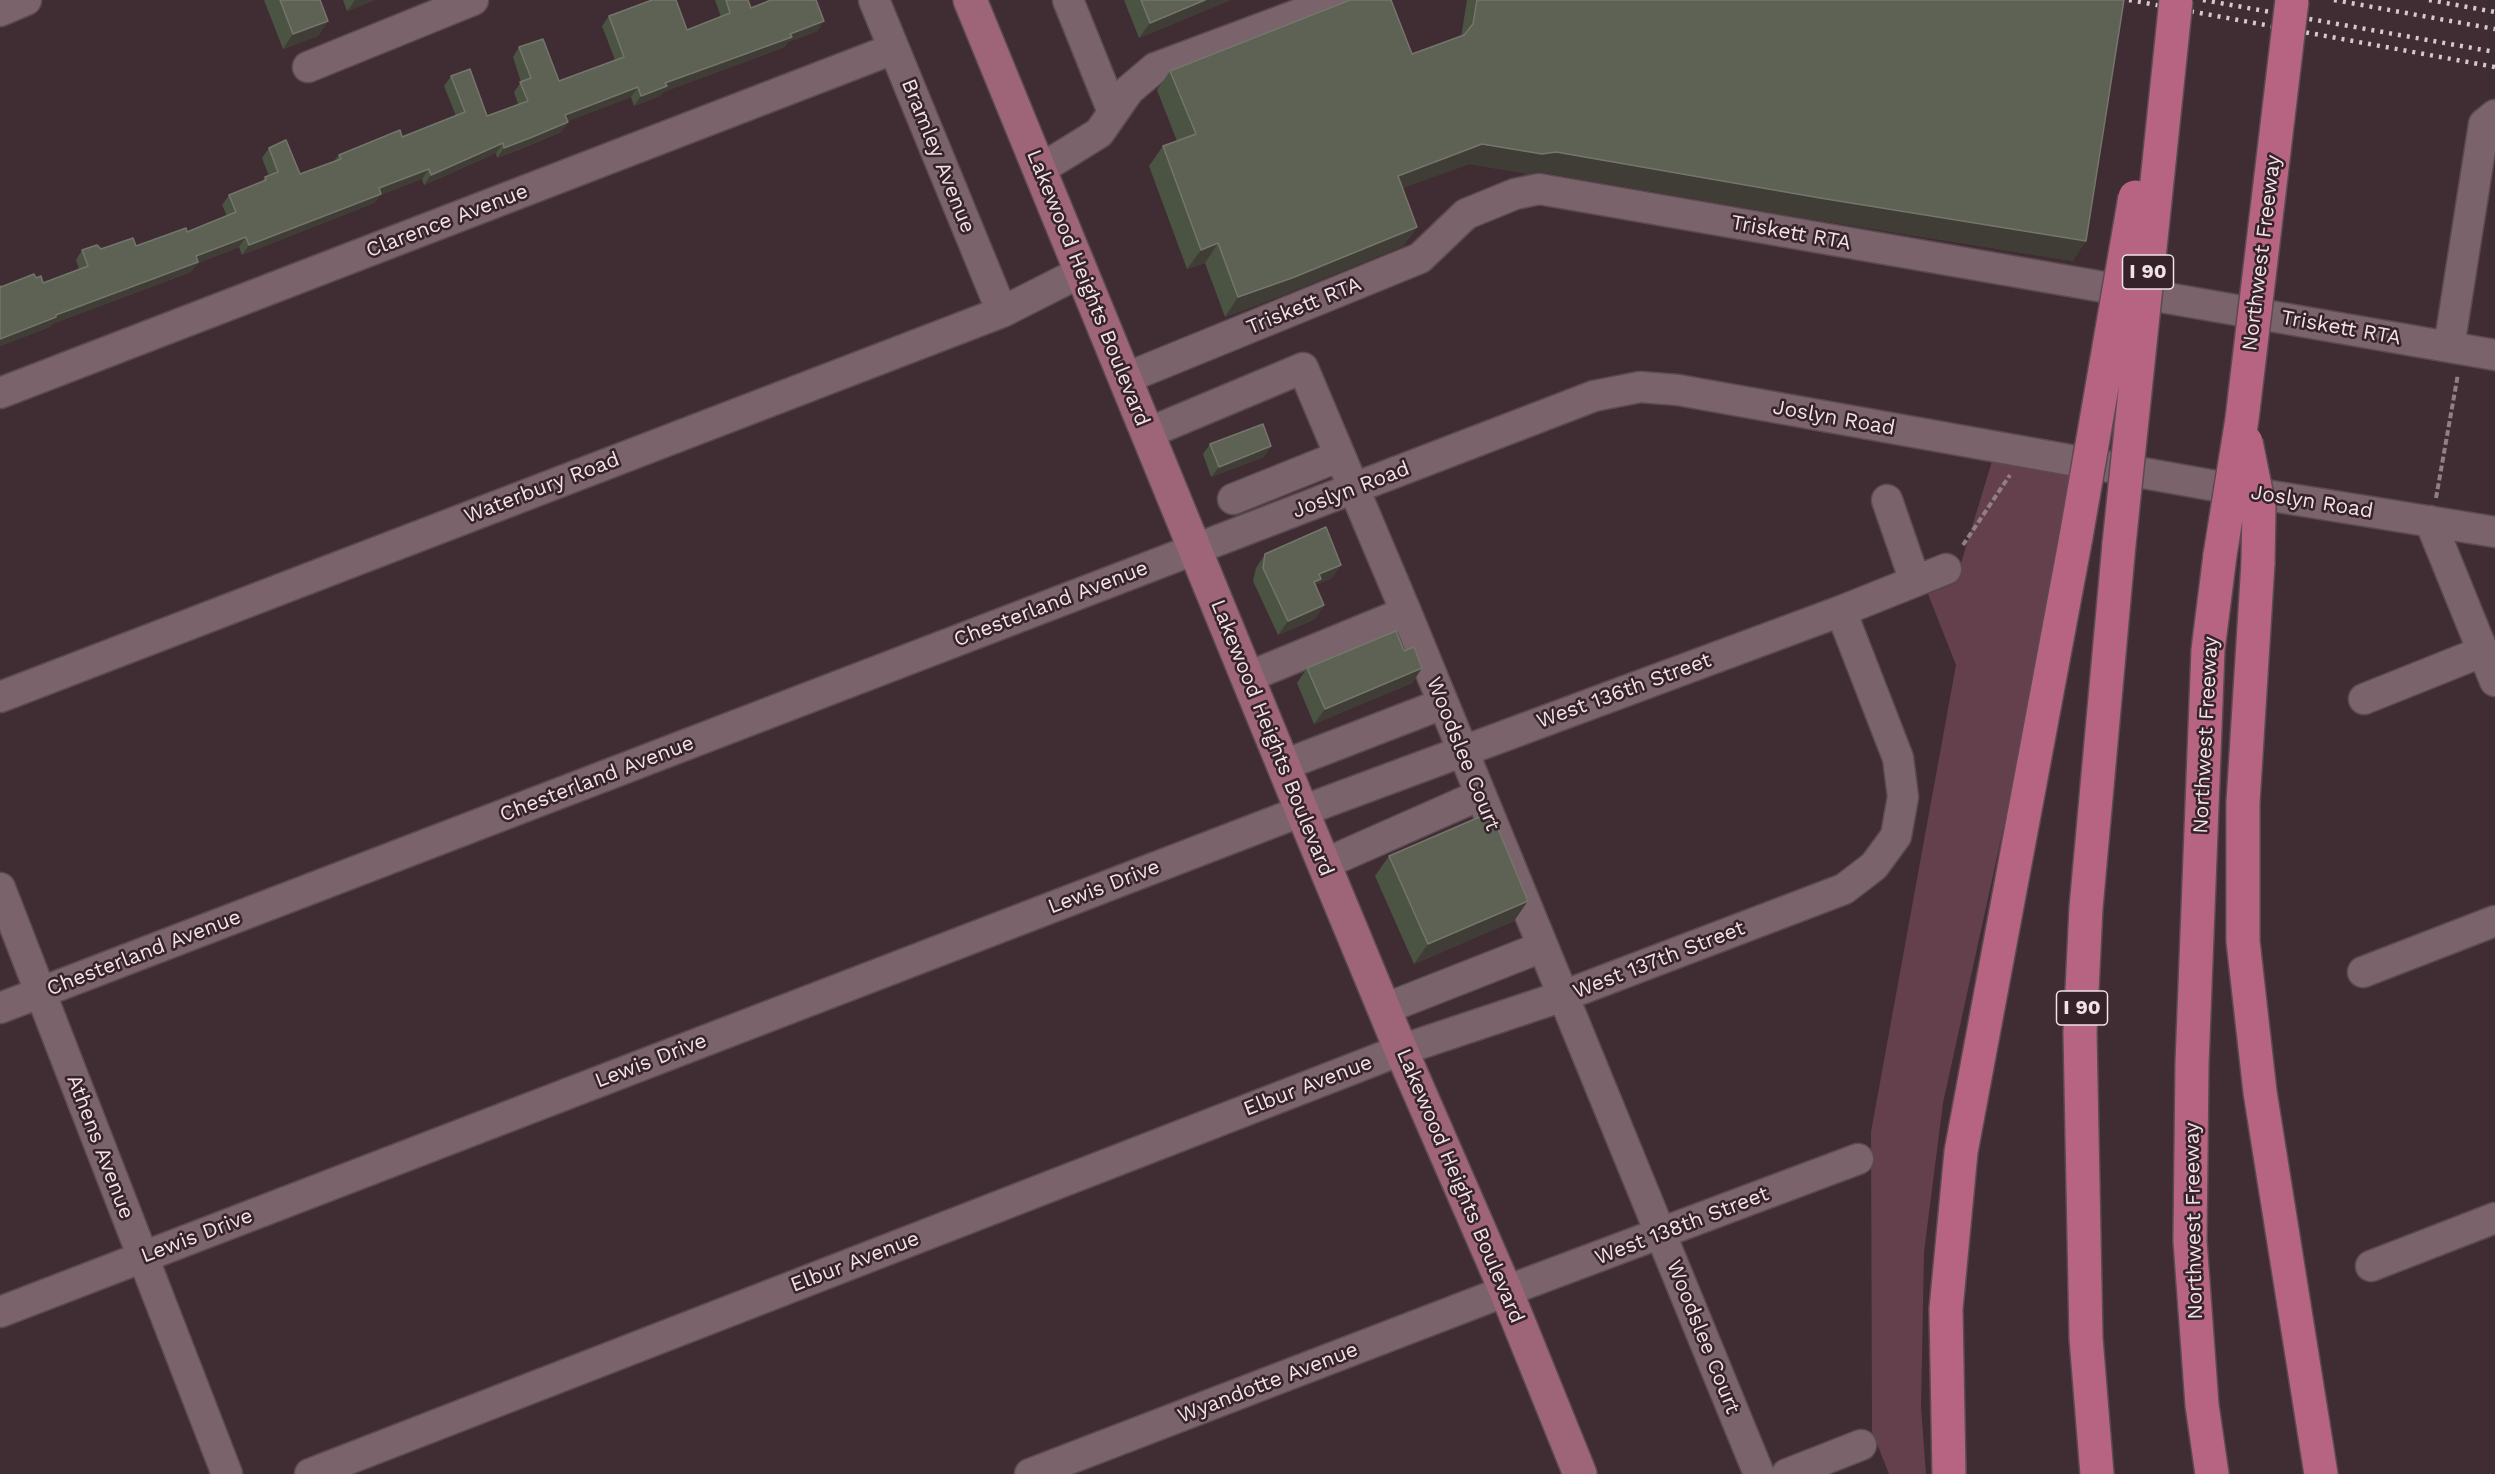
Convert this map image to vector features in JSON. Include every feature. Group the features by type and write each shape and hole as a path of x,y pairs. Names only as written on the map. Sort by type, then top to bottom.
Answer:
{"highway":[{"path":"1949,1474 1947,1309 1961,1152 2076,537 2170,0"},
{"name":"I 90","path":"2097,1474 2085,1327 2080,1032 2086,908 2119,544 2176,0"},
{"name":"Northwest Freeway","path":"2212,1474 2202,1405 2190,1241 2193,1064 2208,650 2220,555 2242,419 2292,0"},
{"path":"2242,419 2259,506 2258,563 2242,803 2243,941 2260,1092 2321,1474"}],"main road":[{"name":"Lakewood Heights Boulevard","path":"970,0 1302,811 1401,1050 1506,1291 1580,1474"}],"street":[{"path":"0,10 26,0"},
{"path":"308,67 473,0"},
{"name":"Bramley Avenue","path":"874,0 1002,312"},
{"path":"1068,0 1113,112"},
{"path":"1039,170 1099,133 1129,90 1155,68 1336,0"},
{"name":"Clarence Avenue","path":"0,393 893,49"},
{"path":"2456,348 2484,124 2495,115"},
{"name":"Triskett RTA","path":"1126,378 1420,258 1466,214 1515,194 1539,189 2495,355"},
{"name":"Waterbury Road","path":"0,697 1002,312 1081,272"},
{"name":"Woodslee Court","path":"1148,433 1303,368 1406,612 1759,1474"},
{"name":"Joslyn Road","path":"1195,549 1594,396 1640,387 1678,390 2272,496 2433,509 2495,532"},
{"path":"1233,499 1340,456"},
{"path":"1887,500 1915,581"},
{"path":"2433,509 2495,681"},
{"name":"Chesterland Avenue","path":"0,1008 1195,549"},
{"name":"West 136th Street","path":"1302,811 1841,611 1915,581 1954,557"},
{"name":"West 137th Street","path":"1401,1050 1563,996 1844,889 1874,866 1896,836 1903,797 1898,758 1841,611"},
{"path":"1248,677 1406,612"},
{"path":"2364,699 2484,651"},
{"path":"1284,765 1442,704"},
{"path":"1324,864 1480,795"},
{"name":"Lewis Drive","path":"0,1312 1302,811"},
{"name":"Athens Avenue","path":"0,888 227,1474"},
{"path":"2363,972 2495,921"},
{"path":"1384,1009 1542,947"},
{"name":"Elbur Avenue","path":"310,1474 1401,1050"},
{"name":"West 138th Street","path":"1506,1291 1661,1235 1858,1159"},
{"path":"2371,1266 2495,1218"},
{"name":"Wyandotte Avenue","path":"1030,1474 1506,1291"},
{"path":"1787,1474 1861,1445"}],"path":[{"path":"2433,509 2456,348"},
{"path":"1954,557 2010,475"}],"shaded area":[{"path":"1993,458 2070,471 2035,684 1943,1103 1924,1252 1921,1407 1926,1474 1889,1474 1872,1431 1871,1132 1956,665 1928,594 1955,583"}],"building":[{"path":"280,0 320,0 328,21 293,34"},
{"path":"652,0 676,0 687,30 730,13 726,0 748,0 751,8 771,0 816,0 824,21 790,34 792,37 665,83 667,86 641,96 638,87 565,115 568,122 530,138 504,148 503,143 431,175 429,169 379,188 381,194 249,245 246,237 196,256 198,262 56,315 56,317 0,339 0,286 34,274 36,278 41,276 43,283 88,266 82,250 97,245 101,249 133,238 136,246 186,228 187,232 236,212 229,195 266,180 265,177 278,172 269,148 286,140 300,174 341,159 339,155 400,130 402,137 465,112 451,76 470,69 487,116 528,101 520,82 531,78 519,47 543,39 559,81 624,57 609,16"},
{"path":"1141,0 1205,0 1150,23"},
{"path":"1350,0 1391,0 1412,54 1464,35 1473,24 1477,0 2124,0 2086,241 1556,152 1542,154 1482,144 1398,176 1417,227 1292,278 1238,297 1218,243 1201,250 1163,146 1196,134 1170,71"},
{"path":"1263,424 1271,446 1219,467 1210,444"},
{"path":"1326,527 1341,565 1319,574 1321,579 1314,582 1324,605 1288,621 1263,568 1265,554"},
{"path":"1396,631 1404,651 1414,647 1422,668 1325,709 1307,668"},
{"path":"1491,812 1528,901 1428,944 1389,856"}],"railway":[{"path":"2129,0 2495,67"},
{"path":"2203,0 2495,52"},
{"path":"2334,0 2495,29"},
{"path":"2429,0 2495,12"}]}
